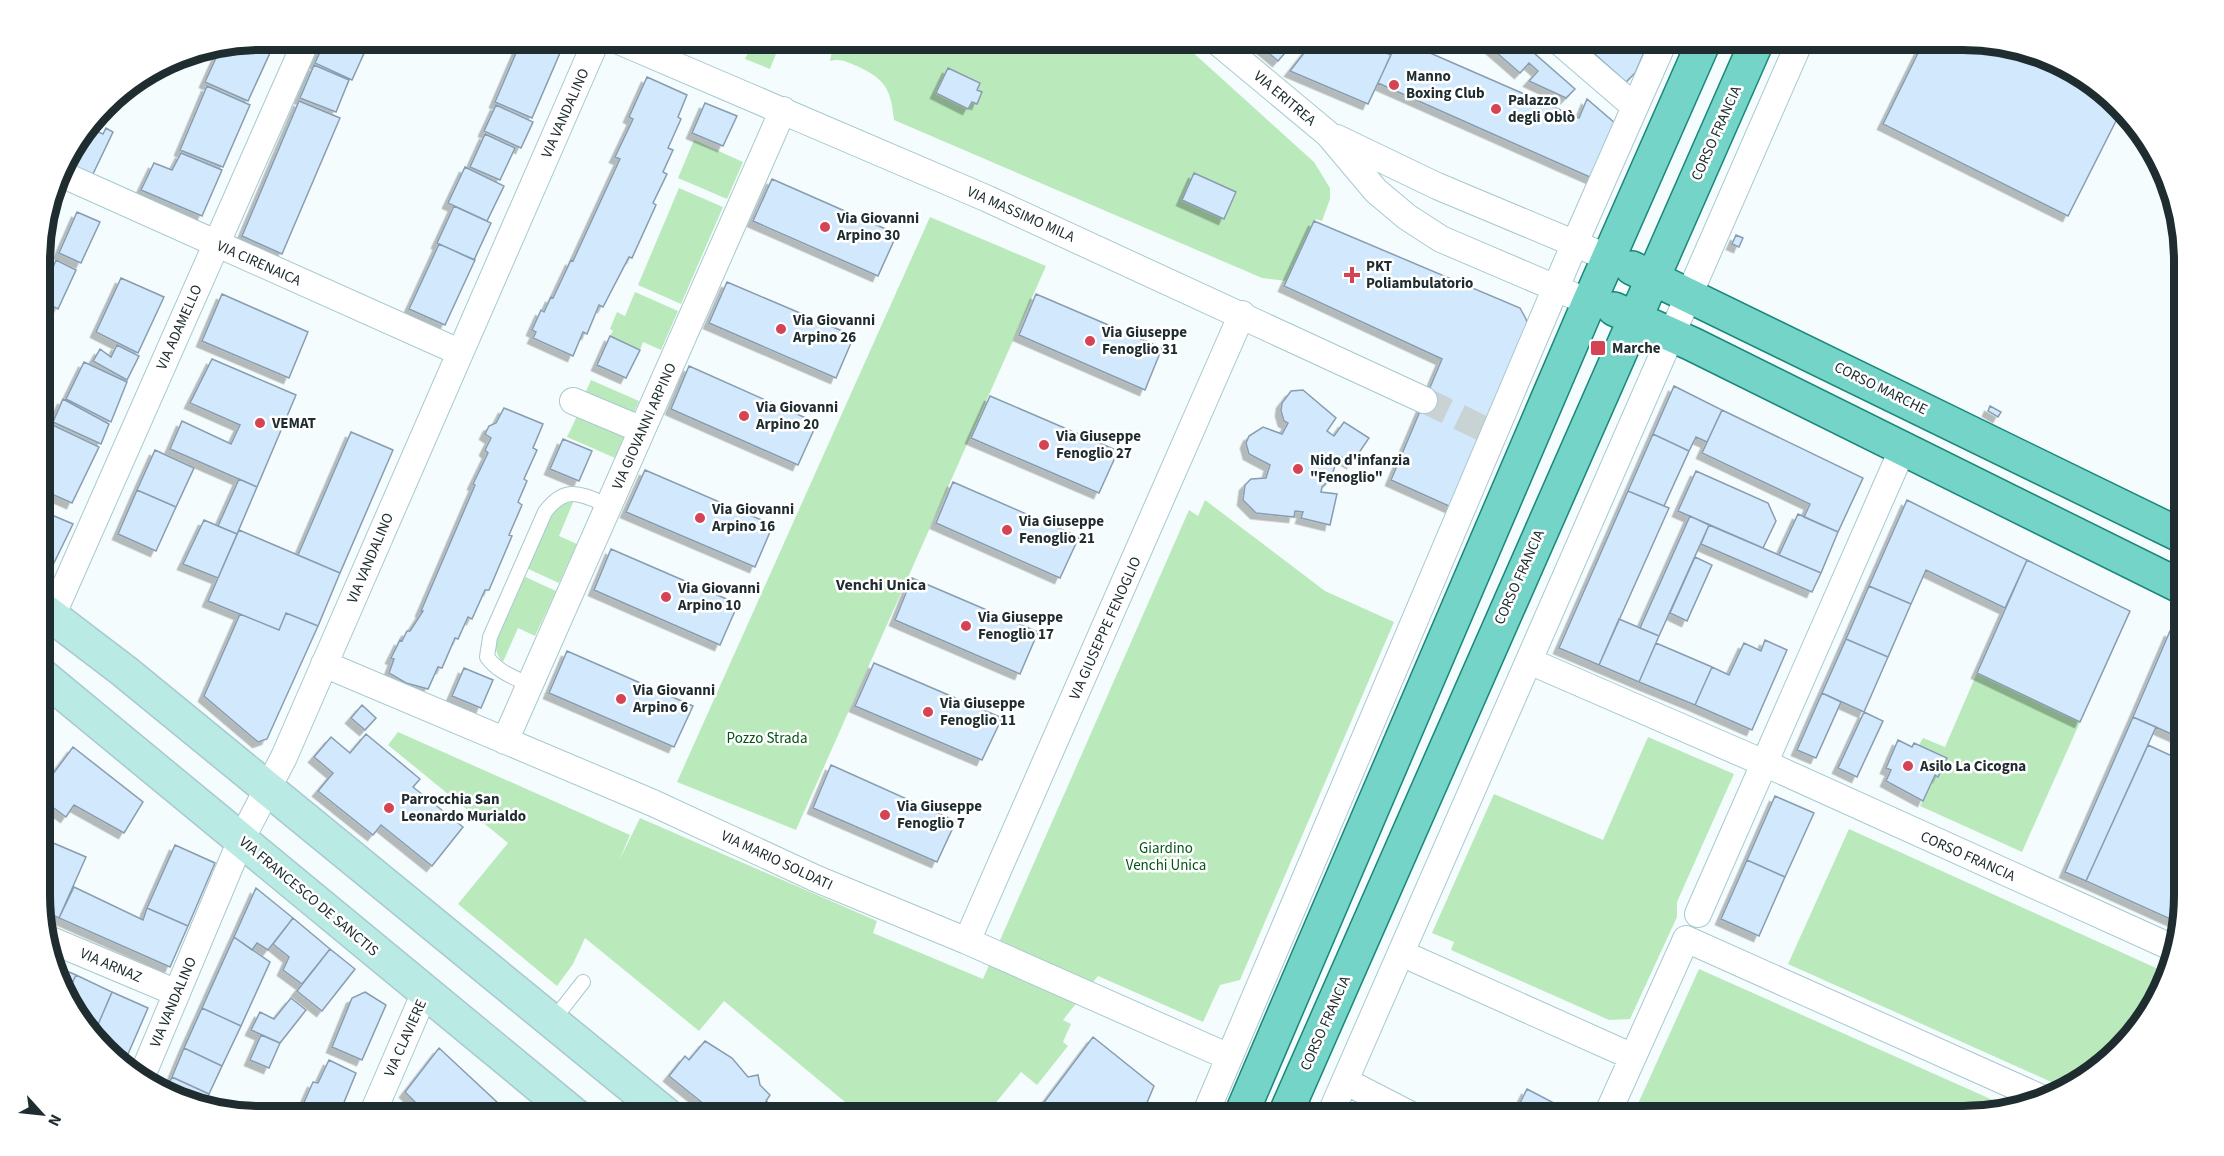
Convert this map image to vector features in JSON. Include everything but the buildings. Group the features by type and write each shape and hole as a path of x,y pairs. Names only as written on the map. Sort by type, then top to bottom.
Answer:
{"main road":[{"path":"1245,1106 1590,300 1700,50"},
{"name":"CORSO FRANCIA","path":"1289,1106 1651,276 1753,50"},
{"name":"CORSO MARCHE","path":"1609,258 1651,276 2174,532"},
{"path":"1590,300 1672,335 2174,583"},
{"path":"50,614 655,1106"},
{"name":"VIA FRANCESCO DE SANCTIS","path":"50,682 565,1106"}],"street":[{"name":"VIA ADAMELLO","path":"50,602 216,244 302,50"},
{"name":"VIA VANDALINO","path":"144,1072 240,840 267,790 324,664 592,50"},
{"name":"VIA MASSIMO MILA","path":"640,50 783,110 1242,314 1424,400"},
{"name":"VIA ERITREA","path":"1227,50 1328,134"},
{"path":"1569,50 1635,107"},
{"path":"1209,1106 1311,867 1491,432 1556,290 1660,50"},
{"path":"1334,1106 1796,50"},
{"name":"VIA GIOVANNI ARPINO","path":"505,741 783,110"},
{"path":"1328,134 1437,186 1574,245"},
{"path":"1328,134 1376,190 1407,218 1441,238 1556,290 1590,300"},
{"name":"VIA CIRENAICA","path":"67,177 459,352"},
{"name":"CORSO MARCHE","path":"1574,245 1609,258"},
{"name":"VIA GIUSEPPE FENOGLIO","path":"967,941 1242,314"},
{"path":"573,401 642,430"},
{"path":"1698,914 1903,448"},
{"name":"CORSO FRANCIA","path":"1529,662 1764,763 2168,946"},
{"name":"VIA MARIO SOLDATI","path":"324,664 653,802 817,879 967,941 1229,1058"},
{"path":"1311,867 1368,817"},
{"path":"1611,1106 1686,939 2033,1094"},
{"name":"VIA ARNAZ","path":"55,942 177,993"},
{"path":"1401,953 1633,1057"},
{"name":"VIA CLAVIERE","path":"376,1106 425,992"},
{"path":"1345,1081 1394,1106"}],"lane":[{"path":"530,685 498,671 487,657 490,637 508,595 545,512 552,502 559,497 574,494 609,506"},
{"path":"551,1023 583,982"}],"green space":[{"path":"750,50 778,50 770,69 745,59"},
{"path":"832,50 1190,50 1314,162 1330,188 1330,199 1322,221 1316,219 1287,281 1262,278 894,120 891,100 885,86 880,81 867,71 850,63 830,61","holes":["948,68 980,83 977,90 982,93 977,104 972,102 968,109 936,94","1194,174 1236,193 1224,219 1183,201"]},
{"path":"694,140 743,162 727,199 678,178"},
{"path":"679,188 723,207 681,304 638,285"},
{"name":"Pozzo Strada","path":"930,217 1046,266 796,830 677,782"},
{"path":"635,292 678,311 661,350 643,342 640,350 610,336 613,331 610,329 617,312 625,316"},
{"path":"591,380 639,401 632,417 583,398"},
{"path":"579,412 626,432 615,458 567,437"},
{"path":"574,500 559,536 577,544 559,583 524,567 548,517 563,504"},
{"name":"Giardino Venchi Unica","path":"1205,500 1325,591 1394,622 1240,980 1220,985 1203,1022 1098,976 1063,1020 1071,1024 1063,1042 1068,1046 1037,1085 1021,1072 993,1106 850,1106 724,1001 699,1031 585,938 573,964 557,986 458,904 508,843 388,745 398,732 630,835 619,861 640,818 877,921 873,933 983,979 1189,510 1198,516"},
{"path":"521,575 556,591 535,636 518,628 503,662 497,654 497,632"},
{"path":"1977,673 2080,722 2022,852 1920,806 1935,775 1938,776 1947,758 1919,745 1923,738 1945,747"},
{"path":"1648,737 1734,774 1677,902 1677,917 1630,1019 1609,1020 1451,950 1454,942 1432,933 1494,794 1603,840"},
{"path":"1849,829 2160,970 2153,989 2139,1013 2113,1045 2081,1071 2057,1085 1788,964"},
{"path":"1699,969 2000,1103 1977,1106 1637,1106"}],"tunnel":[{"path":"1424,400 1488,431"}],"place":[{"name":"Manno Boxing Club","path":"1394,85"},
{"name":"Palazzo degli Oblò","path":"1496,109"},
{"name":"Via Giovanni Arpino 30","path":"825,227"},
{"name":"PKT Poliambulatorio","path":"1352,275"},
{"name":"Via Giovanni Arpino 26","path":"781,329"},
{"name":"Via Giuseppe Fenoglio 31","path":"1090,341"},
{"name":"Marche","path":"1598,348"},
{"name":"Via Giovanni Arpino 20","path":"744,416"},
{"name":"VEMAT","path":"260,423"},
{"name":"Via Giuseppe Fenoglio 27","path":"1044,445"},
{"name":"Nido d'infanzia \"Fenoglio\"","path":"1298,469"},
{"name":"Via Giovanni Arpino 16","path":"700,518"},
{"name":"Via Giuseppe Fenoglio 21","path":"1007,530"},
{"name":"Via Giovanni Arpino 10","path":"666,597"},
{"name":"Via Giuseppe Fenoglio 17","path":"966,626"},
{"name":"Via Giovanni Arpino 6","path":"621,699"},
{"name":"Via Giuseppe Fenoglio 11","path":"928,712"},
{"name":"Asilo La Cicogna","path":"1908,766"},
{"name":"Parrocchia San Leonardo Murialdo","path":"389,808"},
{"name":"Via Giuseppe Fenoglio 7","path":"885,815"}],"district":[{"name":"Venchi Unica","path":"881,584"}]}
